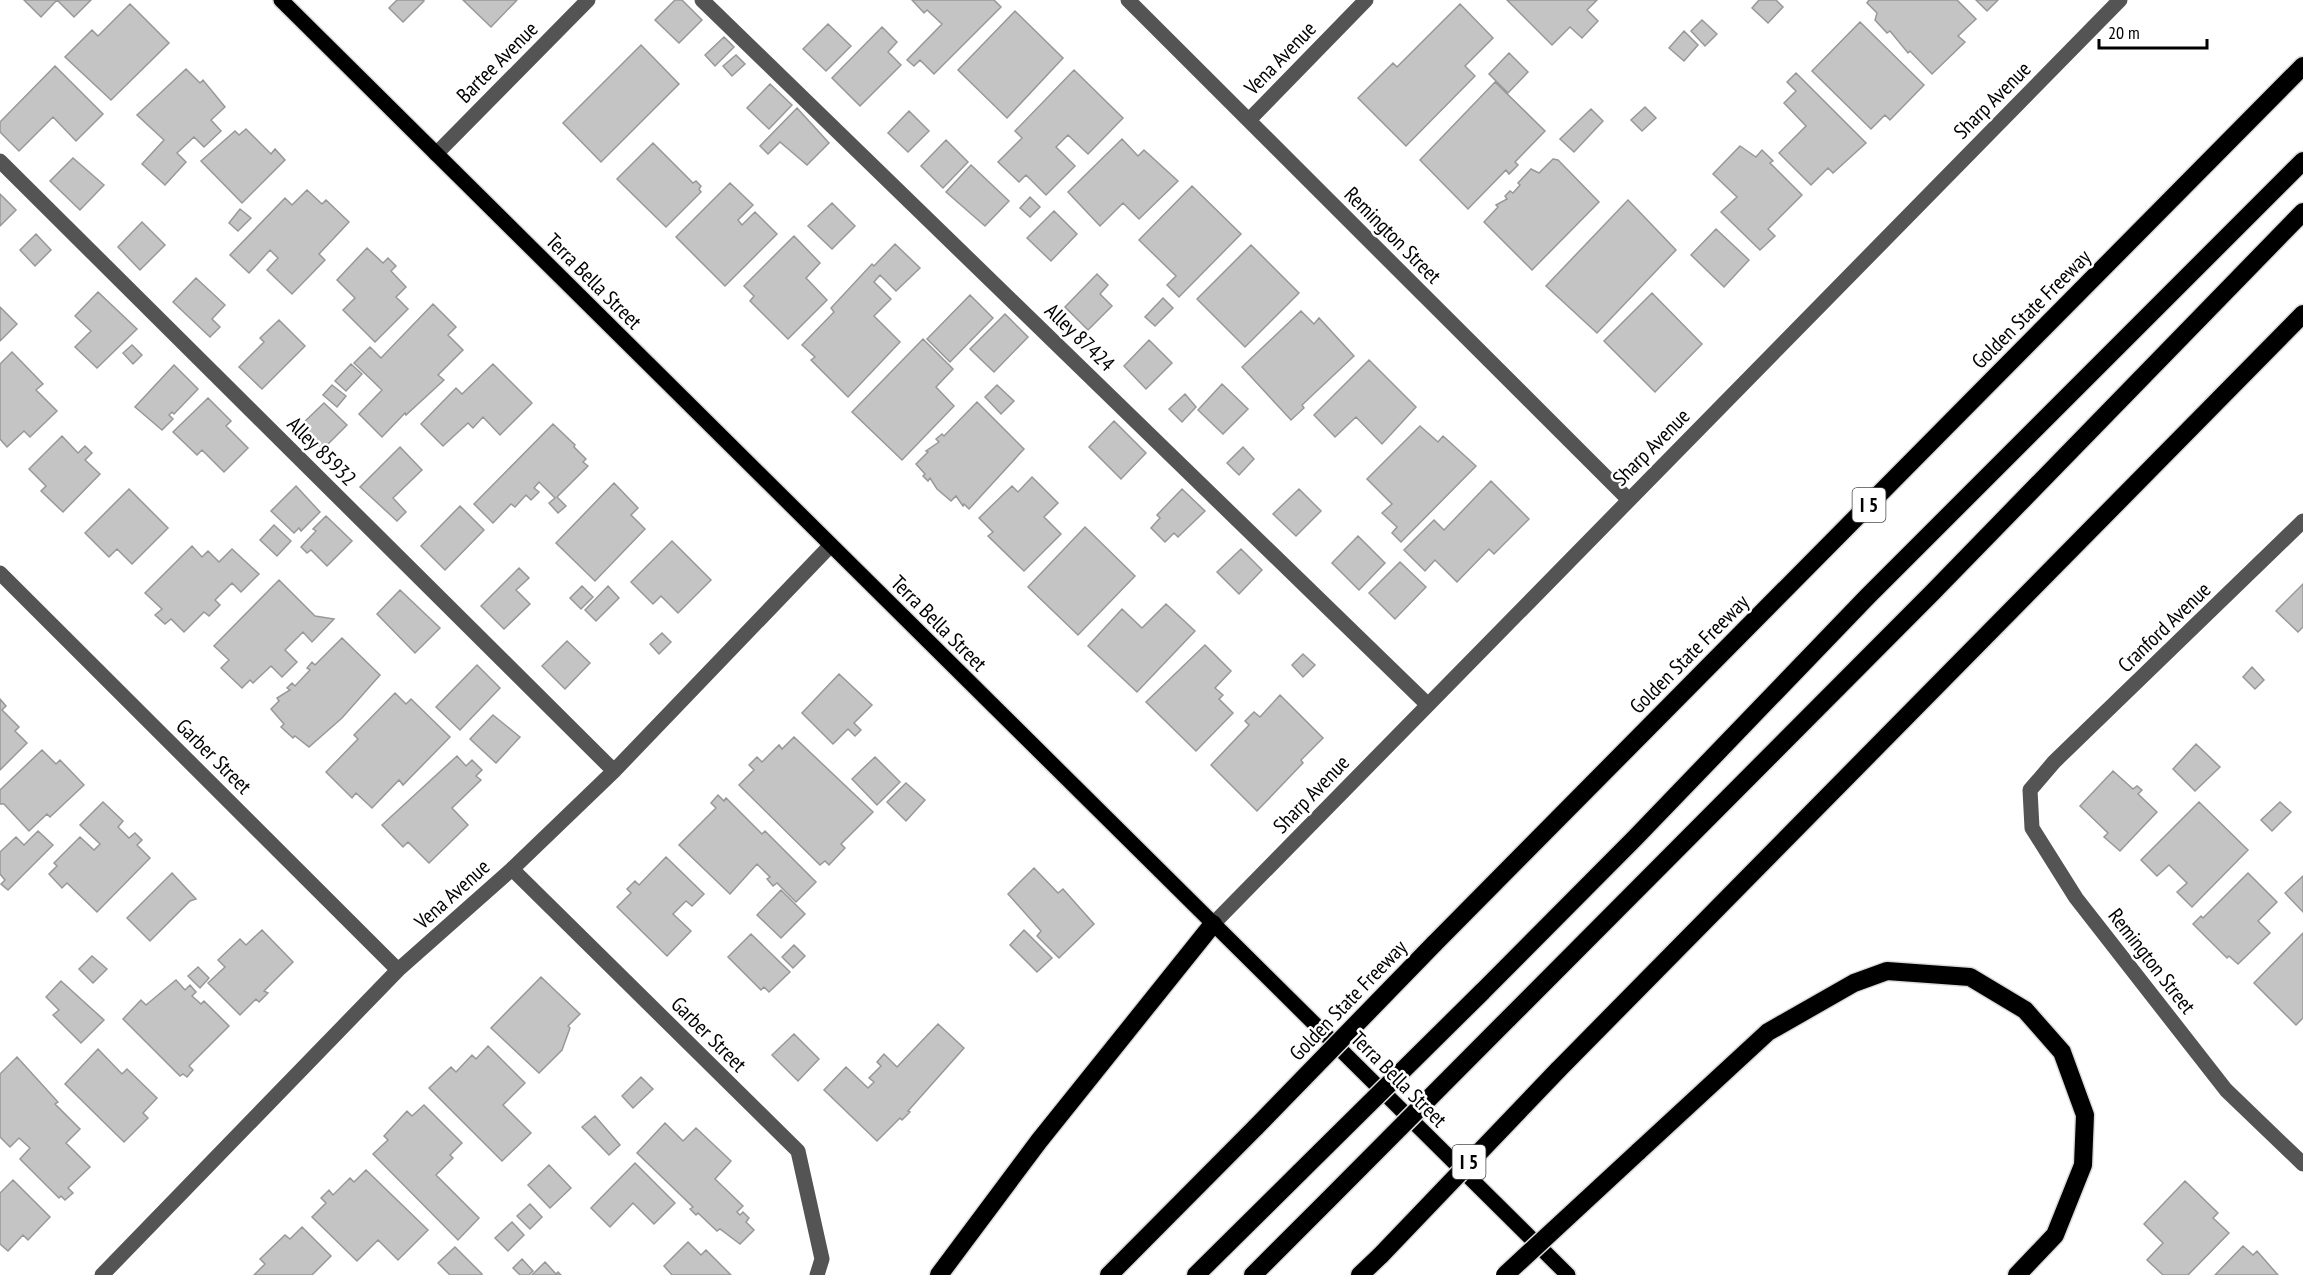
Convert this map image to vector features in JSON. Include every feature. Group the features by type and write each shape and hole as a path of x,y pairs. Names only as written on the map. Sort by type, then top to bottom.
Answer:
{"highway":[{"name":"Golden State Freeway","path":"1109,1275 2303,66"},
{"path":"1196,1275 1482,992 1635,838 1876,587 2303,161"},
{"path":"1253,1275 1932,593 2303,212"},
{"name":"I 5","path":"1360,1275 1558,1070 2303,314"},
{"path":"939,1275 1039,1141 1213,924"},
{"path":"1505,1275 1768,1032 1854,983 1887,971 1970,977 2025,1010 2062,1052 2085,1115 2083,1164 2055,1235 2017,1275"}],"main road":[{"name":"Terra Bella Street","path":"281,0 1568,1275"}],"street":[{"name":"Bartee Avenue","path":"436,154 588,0"},
{"name":"Alley 87424","path":"702,0 1428,705"},
{"name":"Remington Street","path":"1128,0 1629,500"},
{"name":"Vena Avenue","path":"1249,120 1366,0"},
{"name":"Sharp Avenue","path":"1213,924 2120,0"},
{"name":"Alley 85932","path":"0,160 614,771"},
{"name":"Cranford Avenue","path":"2054,762 2303,521"},
{"name":"Vena Avenue","path":"102,1275 398,970 512,869 614,771 830,546"},
{"name":"Garber Street","path":"0,573 398,970"},
{"name":"Remington Street","path":"2054,762 2030,790 2032,828 2076,898 2226,1090 2303,1164"},
{"name":"Garber Street","path":"512,869 798,1151 822,1259 817,1275"}],"building":[{"path":"24,0 57,0 41,17"},
{"path":"57,0 91,0 74,17"},
{"path":"397,0 424,1 403,22 389,8"},
{"path":"463,0 517,0 491,27"},
{"path":"675,0 682,0 702,20 679,43 655,20"},
{"path":"912,0 994,0 1001,7 934,74 920,60 914,66 907,60 942,24 927,10 924,13"},
{"path":"1507,0 1597,0 1587,10 1598,21 1582,38 1570,27 1552,45"},
{"path":"1759,0 1776,0 1783,7 1768,23 1752,8"},
{"path":"1869,0 1957,0 1976,19 1958,36 1965,42 1932,74 1910,51 1908,53 1890,31 1887,33 1875,20 1877,13 1867,3"},
{"path":"1976,0 1998,0 1987,11"},
{"path":"130,4 169,43 111,100 65,57 92,30 98,36"},
{"path":"1460,4 1493,38 1465,66 1475,76 1406,146 1358,98 1393,63 1397,67"},
{"path":"1015,11 1063,58 1007,118 958,70"},
{"path":"1702,20 1717,34 1705,46 1691,31"},
{"path":"1860,22 1924,85 1890,120 1885,115 1871,129 1812,71"},
{"path":"828,24 851,46 826,71 803,49"},
{"path":"882,27 897,42 888,52 901,65 860,106 832,78"},
{"path":"1684,31 1698,45 1684,61 1669,48"},
{"path":"724,37 734,47 715,66 705,55"},
{"path":"641,45 679,84 601,162 563,123"},
{"path":"1509,53 1528,72 1508,93 1489,74"},
{"path":"736,55 745,64 732,76 723,66"},
{"path":"55,66 103,114 76,141 53,117 19,151 0,132 0,122"},
{"path":"186,69 200,83 203,80 225,107 211,120 221,131 204,147 194,137 177,153 186,162 165,185 142,164 164,140 137,115"},
{"path":"1074,70 1123,118 1088,154 1068,135 1056,147 1075,166 1046,195 1026,175 1019,182 998,162 1022,138 1015,131"},
{"path":"1796,73 1866,143 1833,173 1828,168 1811,185 1779,153 1806,126 1784,103 1796,91 1787,82"},
{"path":"1495,82 1545,131 1515,162 1518,165 1509,174 1506,170 1468,209 1420,160"},
{"path":"770,84 792,105 769,129 747,108"},
{"path":"1645,107 1656,118 1642,131 1631,120"},
{"path":"797,108 829,143 807,165 780,142 768,154 760,146"},
{"path":"1591,109 1603,121 1574,152 1560,139"},
{"path":"909,111 929,131 908,152 888,133"},
{"path":"246,129 271,154 275,149 285,160 242,203 201,161 235,131 239,135"},
{"path":"1122,139 1138,156 1144,150 1178,181 1139,219 1123,203 1100,226 1068,192"},
{"path":"946,140 968,162 943,188 921,166"},
{"path":"653,143 693,183 696,181 701,186 699,189 701,192 666,227 617,179"},
{"path":"1740,146 1756,157 1762,150 1773,161 1770,163 1802,195 1768,229 1775,236 1760,250 1721,212 1737,197 1713,174"},
{"path":"73,158 104,185 80,210 50,181"},
{"path":"1553,159 1558,160 1599,202 1532,270 1484,222 1498,207 1496,205 1507,199 1505,196 1510,191 1513,193 1520,185 1518,183 1531,169 1539,173"},
{"path":"971,165 1009,201 985,226 946,192"},
{"path":"730,183 753,205 738,220 742,225 755,212 777,234 725,286 676,237"},
{"path":"1192,186 1241,234 1179,297 1167,285 1176,276 1139,240"},
{"path":"307,190 322,204 326,200 349,222 319,254 325,260 292,294 267,270 278,258 270,250 249,273 230,255 285,198 292,205"},
{"path":"0,194 16,210 0,226"},
{"path":"1030,197 1040,207 1030,217 1020,208"},
{"path":"1628,200 1676,250 1597,333 1546,286"},
{"path":"832,203 855,226 832,249 808,226"},
{"path":"240,209 251,218 238,231 229,223"},
{"path":"1054,211 1077,234 1051,261 1027,238"},
{"path":"142,222 165,245 140,270 118,247"},
{"path":"1716,229 1749,260 1724,287 1691,255"},
{"path":"36,234 51,250 35,266 20,250"},
{"path":"794,236 820,263 806,278 827,300 788,339 750,301 754,296 744,286"},
{"path":"895,244 920,268 896,291 880,275 874,282 891,299 874,316 900,342 848,397 811,360 815,357 802,345 834,312 831,308 872,264 874,266"},
{"path":"1251,245 1299,293 1245,347 1197,299"},
{"path":"367,248 383,263 388,258 396,266 391,271 406,287 396,297 408,309 375,342 343,310 355,298 337,280"},
{"path":"1097,274 1108,285 1100,294 1112,306 1088,330 1065,307"},
{"path":"196,278 225,305 212,319 220,327 210,337 173,302"},
{"path":"98,292 137,329 97,368 75,347 91,331 75,316"},
{"path":"1652,293 1702,344 1655,392 1604,341"},
{"path":"970,295 993,318 950,362 927,339"},
{"path":"1163,298 1173,308 1155,326 1145,317"},
{"path":"433,304 456,327 448,335 463,350 438,375 444,380 406,415 405,413 382,437 359,414 382,390 354,363 370,347 381,358"},
{"path":"0,307 17,324 0,341"},
{"path":"1301,311 1314,324 1319,318 1354,356 1302,405 1304,408 1291,420 1242,367"},
{"path":"1005,314 1028,337 994,372 970,349"},
{"path":"279,320 305,346 262,389 239,367 264,342 260,338"},
{"path":"923,339 953,369 936,387 954,406 902,460 852,412"},
{"path":"1149,340 1172,363 1146,389 1124,366"},
{"path":"132,345 142,355 133,364 123,353"},
{"path":"12,352 43,384 36,390 57,411 30,437 24,431 7,447 0,439 0,364"},
{"path":"1369,360 1416,407 1382,444 1356,417 1335,437 1314,415"},
{"path":"351,364 362,374 346,391 335,381"},
{"path":"493,364 532,403 500,435 483,417 473,428 468,423 443,446 421,424 456,388 462,394"},
{"path":"174,365 198,389 174,414 172,412 169,415 173,419 162,430 135,407"},
{"path":"1222,384 1248,409 1223,434 1198,410"},
{"path":"332,385 346,396 337,407 323,395"},
{"path":"997,385 1014,401 1001,414 985,397"},
{"path":"1185,394 1196,407 1182,422 1169,409"},
{"path":"208,398 231,421 226,426 248,448 224,472 202,450 197,455 173,432"},
{"path":"977,402 1024,449 969,509 964,504 963,506 956,496 951,501 937,489 930,478 928,481 923,476 925,474 916,464 928,452 926,451 939,442 936,439 942,434 944,436"},
{"path":"324,403 347,425 323,449 300,426"},
{"path":"1114,421 1146,453 1121,479 1089,447"},
{"path":"553,424 575,445 574,447 586,459 583,462 588,466 557,497 566,506 558,513 549,503 555,498 539,482 534,488 539,492 531,500 526,495 515,507 511,504 493,523 474,504"},
{"path":"1420,426 1438,442 1443,436 1476,466 1401,542 1392,533 1397,527 1382,513 1392,504 1367,479"},
{"path":"62,436 78,453 85,446 92,453 85,460 100,474 63,512 41,491 46,486 29,469"},
{"path":"400,447 422,470 393,498 406,512 397,521 360,487"},
{"path":"1243,447 1254,459 1239,475 1227,463"},
{"path":"1032,477 1058,503 1044,517 1061,534 1024,571 988,536 993,532 979,518 1012,486 1018,492"},
{"path":"1491,481 1529,519 1494,554 1489,549 1457,582 1435,560 1425,571 1404,550 1434,520 1444,530"},
{"path":"614,483 638,508 631,515 645,529 595,581 556,543"},
{"path":"296,486 320,512 301,531 299,528 294,533 271,511"},
{"path":"129,489 168,528 132,564 117,549 109,557 85,533"},
{"path":"1182,489 1205,511 1178,537 1174,533 1165,542 1151,528 1160,518 1157,515"},
{"path":"1299,489 1321,511 1296,536 1273,514"},
{"path":"460,506 484,530 445,570 421,546"},
{"path":"326,516 352,541 327,566 311,550 307,553 301,547 316,531 313,529"},
{"path":"274,525 291,541 277,556 260,540"},
{"path":"1085,527 1135,576 1078,635 1028,587"},
{"path":"1358,536 1385,563 1359,590 1332,563"},
{"path":"672,541 711,580 678,613 661,596 653,604 631,582"},
{"path":"192,546 202,557 208,551 219,562 232,549 259,574 241,592 232,583 215,600 220,605 209,616 204,612 184,632 171,619 165,624 155,615 162,609 145,593"},
{"path":"1241,549 1262,570 1239,594 1217,572"},
{"path":"1400,562 1426,587 1395,619 1369,593"},
{"path":"519,568 529,578 516,590 530,604 504,629 481,606"},
{"path":"279,580 315,616 334,619 312,642 303,632 285,650 297,662 282,677 271,666 253,683 250,680 242,688 221,668 229,660 214,646"},
{"path":"2303,584 2303,627 2298,632 2276,611"},
{"path":"582,586 593,597 581,609 570,598"},
{"path":"608,586 619,598 596,621 585,610"},
{"path":"400,590 440,628 415,653 377,614"},
{"path":"1166,604 1195,631 1137,692 1088,646 1122,609 1142,628"},
{"path":"662,633 671,642 659,654 650,644"},
{"path":"342,638 380,675 342,718 309,747 295,736 293,738 281,727 284,724 271,709 279,701 277,698 290,690 287,688 292,683 295,686 310,670 307,668 312,662 315,665"},
{"path":"567,641 590,663 565,689 542,666"},
{"path":"1205,645 1231,671 1215,688 1223,695 1219,699 1233,713 1196,751 1146,702"},
{"path":"1303,654 1315,665 1303,677 1292,665"},
{"path":"477,665 500,688 460,730 436,707"},
{"path":"2252,667 2264,680 2255,689 2243,677"},
{"path":"839,674 872,705 854,723 861,730 855,736 848,729 833,744 802,713"},
{"path":"395,693 406,704 411,699 450,737 403,785 399,780 372,808 356,793 352,798 326,772 358,739 354,735"},
{"path":"1280,695 1323,738 1301,760 1303,763 1257,811 1211,765 1249,725 1245,721 1254,712 1260,717"},
{"path":"0,699 6,706 2,710 19,727 15,731 27,743 0,770"},
{"path":"493,715 520,737 496,763 470,739"},
{"path":"794,737 873,812 841,844 845,848 829,865 825,861 820,865 739,785 754,770 749,765 757,757 762,762 779,745 782,749"},
{"path":"2196,744 2220,767 2195,791 2173,769"},
{"path":"42,750 56,764 60,760 84,785 50,817 47,814 29,831 4,804 0,804 0,790"},
{"path":"457,756 466,766 472,760 482,770 476,776 481,780 452,808 468,825 429,863 408,842 403,847 382,825"},
{"path":"875,757 900,782 877,805 852,779"},
{"path":"2113,771 2133,789 2137,786 2142,790 2138,794 2157,812 2120,851 2104,837 2108,833 2080,806"},
{"path":"906,783 925,800 906,821 887,802"},
{"path":"718,795 724,801 726,798 762,834 765,831 816,882 796,902 777,883 773,886 767,879 770,877 757,864 730,894 679,845 716,808 711,803"},
{"path":"103,802 123,821 118,827 129,838 135,833 142,840 137,845 150,858 97,912 67,883 62,888 49,874 57,866 54,863 80,837 94,850 100,844 80,825"},
{"path":"2199,802 2248,850 2192,907 2177,892 2187,883 2169,865 2157,876 2141,860"},
{"path":"2280,802 2291,812 2272,831 2261,820"},
{"path":"38,831 53,845 8,890 1,884 5,880 0,874 0,852 16,837 24,845"},
{"path":"666,857 704,894 692,906 686,901 673,914 691,931 667,956 617,907 631,893 627,889 635,881 639,885"},
{"path":"1034,868 1058,893 1063,889 1094,924 1059,958 1037,936 1041,931 1008,894"},
{"path":"172,873 196,899 190,901 150,941 127,918"},
{"path":"2248,873 2277,902 2258,921 2270,933 2238,964 2229,956 2227,958 2193,924 2201,916 2203,918"},
{"path":"2303,876 2303,912 2285,893"},
{"path":"781,890 805,914 781,938 757,915"},
{"path":"262,930 293,962 264,991 268,993 259,1002 256,999 240,1015 208,983 225,967 218,960 240,939 246,945"},
{"path":"1024,930 1052,958 1037,972 1010,945"},
{"path":"2303,933 2303,1018 2296,1025 2254,983"},
{"path":"751,934 790,972 769,992 764,987 761,990 728,957"},
{"path":"794,945 805,956 793,968 782,957"},
{"path":"92,956 107,969 93,983 79,969"},
{"path":"198,967 209,978 200,988 188,976"},
{"path":"541,977 580,1014 568,1026 570,1028 562,1050 539,1073 491,1028"},
{"path":"176,980 185,990 190,985 196,992 192,996 201,1004 204,1001 229,1026 189,1066 193,1070 187,1077 183,1074 180,1076 123,1019 141,1000 146,1005"},
{"path":"61,981 104,1020 81,1043 53,1015 59,1010 46,997"},
{"path":"938,1024 964,1048 908,1111 910,1112 902,1120 900,1118 877,1141 824,1090 846,1067 868,1088 874,1082 869,1078 881,1066 877,1062 884,1054 897,1067"},
{"path":"794,1034 819,1059 798,1081 772,1055"},
{"path":"488,1046 525,1083 503,1105 531,1133 502,1161 429,1088 451,1067 456,1072 472,1055 476,1059"},
{"path":"98,1049 122,1074 127,1069 157,1098 143,1113 148,1118 124,1142 65,1084"},
{"path":"17,1057 58,1102 55,1104 80,1129 66,1143 90,1167 68,1188 73,1193 65,1200 61,1196 59,1198 20,1159 30,1148 19,1138 10,1147 0,1137 0,1074"},
{"path":"641,1077 653,1089 633,1108 622,1096"},
{"path":"424,1105 462,1143 450,1155 453,1158 436,1175 479,1218 458,1240 373,1154 388,1140 384,1136 407,1111 412,1116"},
{"path":"595,1116 620,1145 609,1155 582,1127"},
{"path":"665,1123 683,1141 696,1128 731,1161 715,1179 743,1206 737,1212 740,1215 743,1212 749,1218 746,1222 754,1230 740,1244 720,1229 717,1231 698,1213 696,1215 690,1209 693,1207 637,1153"},
{"path":"635,1163 675,1203 654,1224 633,1203 610,1227 591,1208"},
{"path":"549,1165 571,1188 550,1208 528,1185"},
{"path":"366,1170 428,1230 398,1260 378,1240 357,1261 312,1217 326,1203 321,1198 329,1190 333,1195 350,1178 354,1182"},
{"path":"13,1180 50,1217 28,1240 23,1235 8,1251 0,1244 0,1193"},
{"path":"2185,1181 2218,1213 2213,1218 2229,1233 2188,1275 2163,1275 2147,1260 2163,1243 2144,1224"},
{"path":"530,1204 542,1217 530,1229 517,1216"},
{"path":"512,1222 524,1235 508,1251 495,1238"},
{"path":"302,1227 331,1256 312,1275 254,1275 265,1264 260,1259 285,1235 290,1239"},
{"path":"688,1242 701,1255 706,1250 731,1275 672,1275 664,1266"},
{"path":"2243,1246 2253,1255 2257,1251 2278,1275 2215,1275"},
{"path":"455,1247 481,1275 450,1275 438,1263"},
{"path":"522,1259 533,1271 529,1275 520,1275 513,1268"},
{"path":"545,1262 556,1274 558,1272 561,1275 532,1275"}]}
